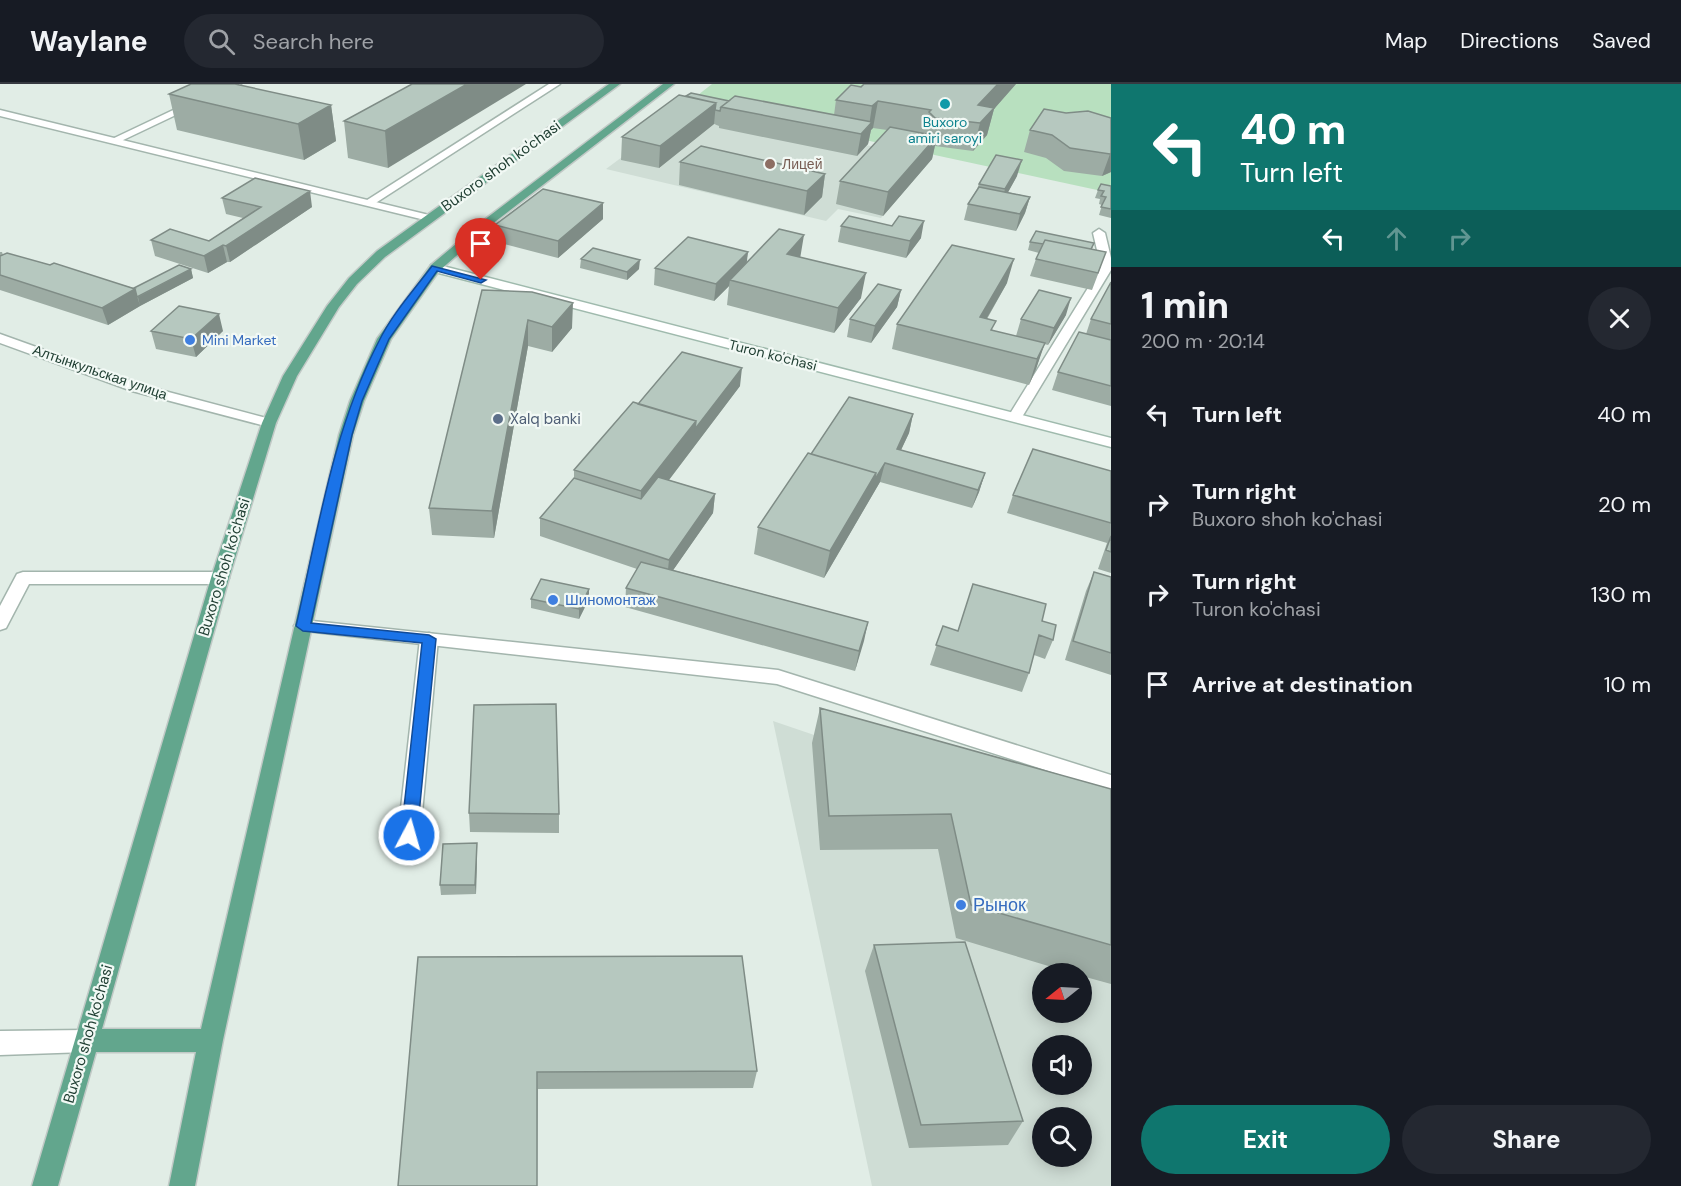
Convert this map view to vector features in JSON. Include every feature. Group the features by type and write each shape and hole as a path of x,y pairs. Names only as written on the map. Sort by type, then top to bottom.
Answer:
{"main road":[{"name":"Buxoro shoh ko'chasi","path":"45,1186 220,578 269,423 290,376 333,306 353,281 381,255 615,84"},
{"path":"182,1186 211,1040 346,435 357,401 384,339 435,268 492,219 669,84"},
{"path":"86,1041 211,1040"}],"street":[{"path":"115,140 236,84"},
{"path":"370,202 555,84"},
{"path":"0,113 429,218"},
{"path":"1016,417 1107,267 1099,232"},
{"name":"Turon ko'chasi","path":"435,268 1111,443"},
{"name":"Алтынкульская улица","path":"0,338 137,388 269,423"},
{"path":"0,624 22,578 220,578"},
{"path":"303,626 778,677 1111,783"},
{"path":"409,835 429,639"},
{"path":"0,1043 86,1041"}],"shaded area":[{"name":"Лицей","path":"677,116 721,126 733,117 932,159 881,218 838,209 826,221 606,169"},
{"name":"Рынок","path":"773,721 1111,836 1111,1186 872,1186"}],"green space":[{"path":"712,84 1111,84 1111,193 689,102"}],"building":[{"path":"191,84 235,84 331,105 298,124 169,94"},
{"path":"412,84 467,84 385,131 344,121"},
{"path":"864,84 998,84 978,105 994,108 980,123 935,118 929,112 931,110 878,101 872,106 836,100 851,85 861,87"},
{"path":"691,93 729,101 721,107 720,111 715,110 716,103 686,96"},
{"path":"679,95 716,103 660,146 622,137"},
{"path":"735,96 872,122 861,134 721,107"},
{"path":"1044,109 1066,113 1088,111 1111,118 1111,153 1070,148 1052,135 1030,130"},
{"path":"890,127 937,136 888,192 840,181"},
{"path":"701,146 825,174 807,191 680,162"},
{"path":"996,155 1022,160 1005,189 979,184"},
{"path":"255,178 310,191 226,246 223,245 204,256 151,240 170,229 209,241 261,207 222,198"},
{"path":"1101,184 1111,186 1111,209 1101,207 1106,197 1101,196 1104,191 1098,190"},
{"path":"979,187 1030,197 1020,214 968,204"},
{"path":"543,189 603,203 558,241 495,225"},
{"path":"849,216 892,226 899,216 924,221 910,241 841,226"},
{"path":"779,229 804,235 787,254 866,273 838,308 730,280"},
{"path":"1036,231 1094,243 1091,249 1045,240 1043,244 1030,242"},
{"path":"688,237 748,252 716,284 655,268"},
{"path":"1045,240 1106,252 1098,273 1036,259"},
{"path":"952,245 1014,259 980,317 996,321 991,330 1045,343 1037,359 897,324"},
{"path":"593,248 640,260 627,272 581,259"},
{"path":"7,253 50,265 54,263 135,289 102,308 0,275 0,256"},
{"path":"179,265 191,269 137,297 134,288"},
{"path":"1111,282 1111,324 1091,319"},
{"path":"878,284 901,290 875,326 850,319"},
{"path":"482,290 532,292 573,303 552,327 528,320 492,511 429,508"},
{"path":"1039,290 1071,298 1054,328 1021,319"},
{"path":"179,306 219,314 191,339 151,331"},
{"path":"1079,332 1111,340 1111,386 1058,372"},
{"path":"682,352 742,368 695,429 696,421 638,404"},
{"path":"849,397 913,414 897,449 985,473 978,490 885,463 874,481 876,473 811,454"},
{"path":"633,402 696,421 641,491 574,470"},
{"path":"1033,449 1111,471 1111,523 1013,495"},
{"path":"808,453 876,473 830,551 758,527"},
{"path":"658,477 715,494 669,560 540,518 574,478 641,499"},
{"path":"1111,536 1111,552 1106,550"},
{"path":"641,562 868,622 859,651 626,588"},
{"path":"1094,572 1111,577 1111,653 1073,641"},
{"path":"541,579 589,589 579,609 531,599"},
{"path":"973,584 1046,604 1042,621 1056,625 1053,640 1039,635 1029,673 936,645 943,626 958,631"},
{"path":"556,704 559,814 469,813 474,705"},
{"path":"820,708 1111,789 1111,945 971,905 951,814 829,816"},
{"path":"477,843 475,885 440,885 443,844"},
{"path":"965,942 1023,1121 921,1125 874,945"},
{"path":"742,956 757,1071 537,1072 537,1186 398,1186 418,957"}],"place":[{"name":"Buxoro amiri saroyi","path":"945,104"},
{"name":"Лицей","path":"770,164"},
{"name":"Mini Market","path":"190,340"},
{"name":"Xalq banki","path":"498,419"},
{"name":"Шиномонтаж","path":"553,600"},
{"name":"Рынок","path":"961,905"}],"route":[{"path":"409,835 429,639 303,626 346,435 357,401 384,339 435,268 481,280"}]}
